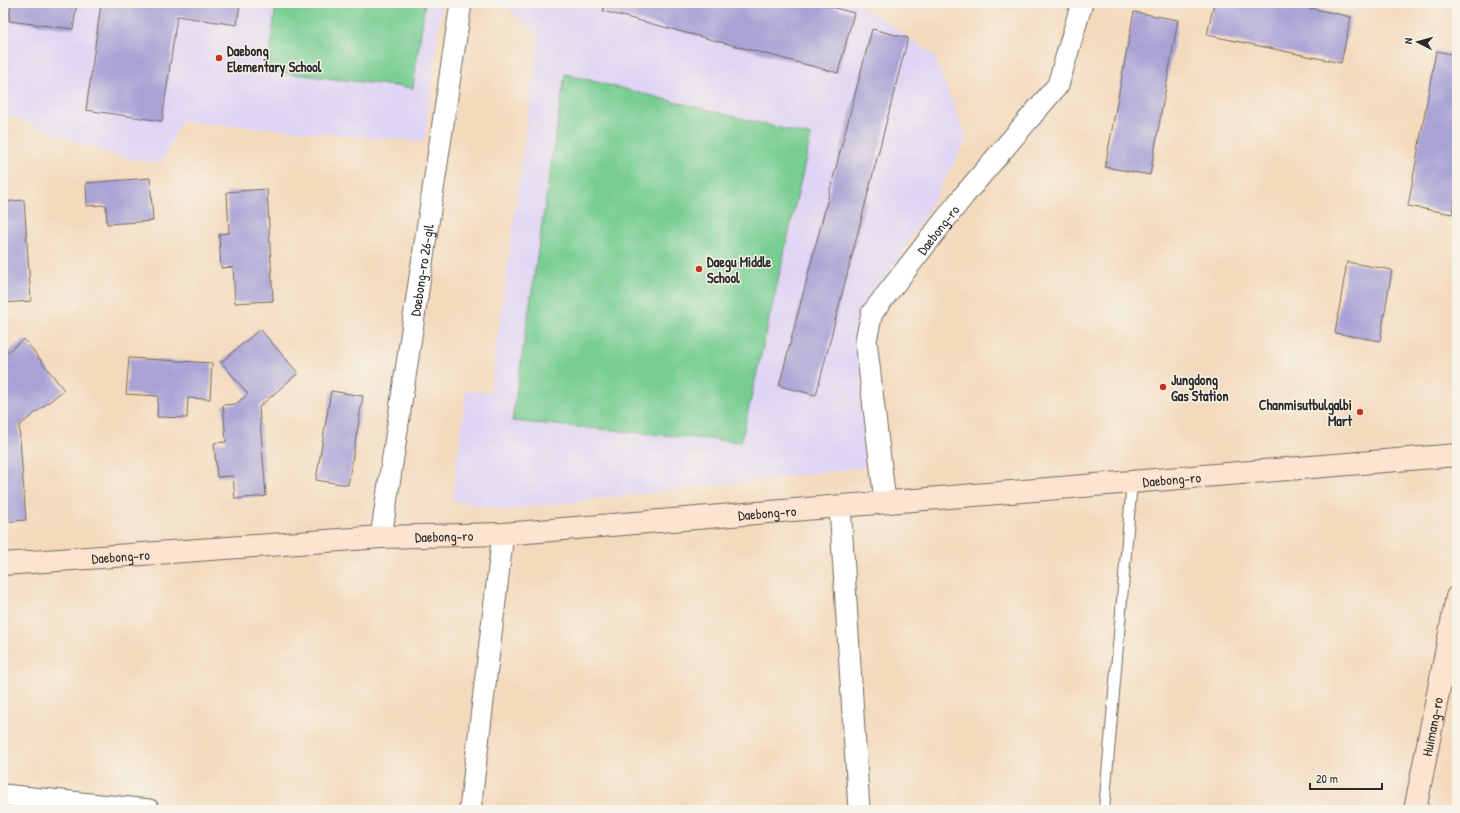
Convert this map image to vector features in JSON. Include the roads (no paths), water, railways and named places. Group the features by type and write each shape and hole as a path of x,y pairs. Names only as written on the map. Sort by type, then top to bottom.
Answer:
{"street":[{"name":"Daebong-ro 26-gil","path":"381,537 461,3"},
{"name":"Daebong-ro","path":"886,502 866,340 872,313 965,194 1058,85 1082,3"},
{"name":"Daebong-ro","path":"3,564 381,537 503,534 1457,455"},
{"path":"840,506 859,810"},
{"path":"470,810 503,534"},
{"name":"Huimang-ro","path":"1415,810 1457,597"},
{"path":"3,795 149,810"}],"lane":[{"path":"1104,810 1132,482"}],"place":[{"name":"Daebong Elementary School","path":"219,58"},
{"name":"Daegu Middle School","path":"699,269"},
{"name":"Jungdong Gas Station","path":"1163,387"},
{"name":"Chanmisutbulgalbi Mart","path":"1360,412"}]}
